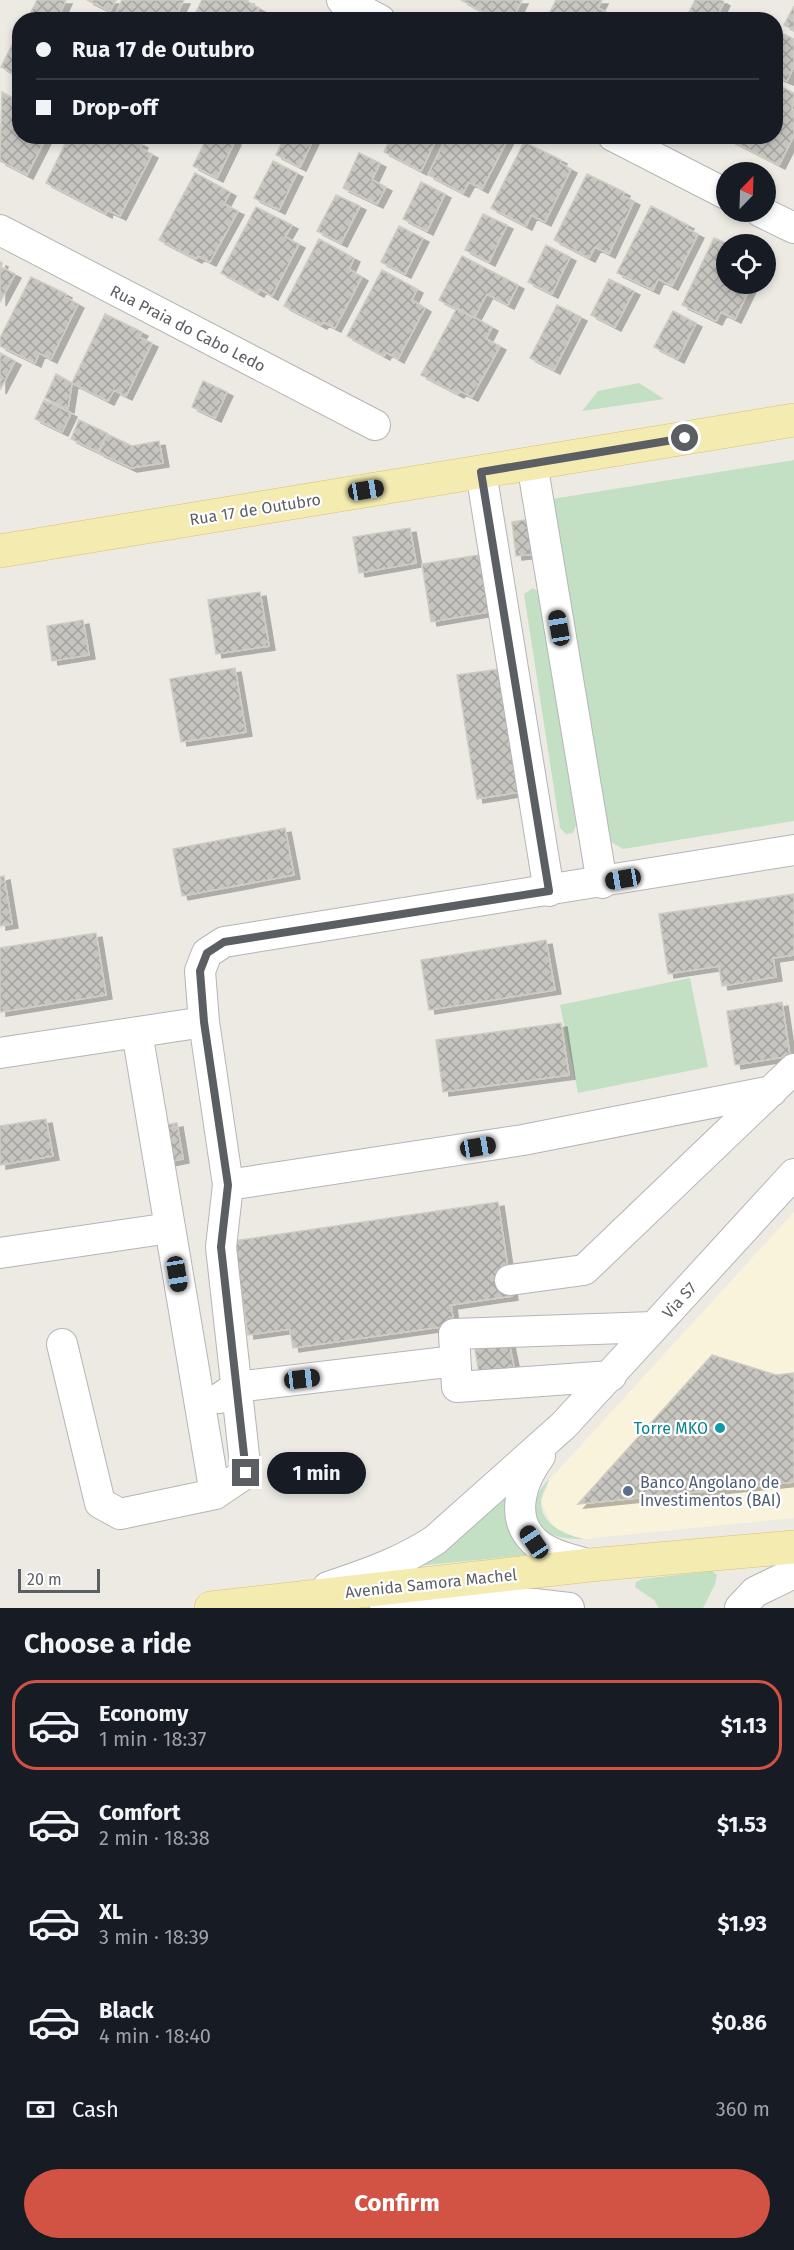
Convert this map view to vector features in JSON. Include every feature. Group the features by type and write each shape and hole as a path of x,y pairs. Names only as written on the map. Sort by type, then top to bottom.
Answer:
{"main road":[{"name":"Rua 17 de Outubro","path":"0,551 794,420"},
{"name":"Avenida Samora Machel","path":"211,1608 590,1565 794,1547"}],"street":[{"path":"342,0 365,12"},
{"path":"629,144 716,189"},
{"path":"776,219 794,228"},
{"name":"Rua Praia do Cabo Ledo","path":"0,230 375,425"},
{"path":"532,464 602,883"},
{"path":"481,472 549,891"},
{"path":"62,1344 100,1503 120,1514 215,1494 246,1473 221,1247 228,1185 204,1022 200,971 207,953 224,942 602,883 794,850"},
{"path":"0,1053 204,1022"},
{"path":"137,1032 215,1494"},
{"path":"510,1280 584,1270 794,1069"},
{"path":"228,1185 523,1140 772,1091"},
{"name":"Via S7","path":"294,1598 376,1571 416,1553 435,1540 564,1425 794,1174"},
{"path":"0,1253 170,1228"},
{"path":"611,1376 457,1387 454,1334 654,1327"},
{"path":"200,1411 236,1387 455,1361"},
{"name":"Via S7","path":"564,1425 531,1469 521,1491 521,1509 525,1528 534,1542 553,1553 590,1565"},
{"path":"740,1608 755,1592 794,1573"},
{"path":"294,1598 468,1601 569,1608"}],"shaded area":[{"path":"794,1212 794,1518 584,1539 565,1535 552,1525 541,1502 550,1479"}],"green space":[{"path":"639,383 664,399 582,411 598,391"},
{"path":"794,460 794,821 623,849 611,842 552,499"},
{"path":"533,588 539,592 576,825 573,833 566,834 560,828 524,594"},
{"path":"690,978 708,1067 578,1093 560,1005"},
{"path":"518,1477 538,1554 405,1567"},
{"path":"549,1479 541,1499 545,1517 562,1532 584,1539 555,1536 537,1524 534,1505"},
{"path":"712,1571 717,1575 715,1584 703,1608 659,1608 654,1600 635,1587 636,1582 642,1579"}],"building":[{"path":"37,0 66,0 61,12 31,12"},
{"path":"87,0 116,0 110,11"},
{"path":"122,0 184,0 178,12 117,12"},
{"path":"202,0 248,0 259,8 257,12 196,12"},
{"path":"461,0 522,0 516,12 483,12"},
{"path":"556,0 602,0 598,8 606,12 550,12"},
{"path":"695,0 724,2 719,12 689,12"},
{"path":"794,6 794,30 784,25"},
{"path":"783,34 794,39 794,66 787,81 783,79"},
{"path":"12,45 12,73 1,67"},
{"path":"783,88 794,93 792,109 794,110 794,135 779,165 738,144 783,144"},
{"path":"2,92 12,98 12,144 43,144 27,175 0,161"},
{"path":"65,144 142,144 140,148 152,154 120,216 107,210 106,214 46,183"},
{"path":"204,144 234,144 217,178 193,166"},
{"path":"281,144 311,144 300,167 276,155"},
{"path":"388,144 434,144 421,171 384,152"},
{"path":"443,144 505,144 482,189 469,182 463,193 428,175"},
{"path":"523,144 528,144 561,160 560,163 571,169 545,222 531,215 526,226 491,208"},
{"path":"359,153 380,163 372,180 386,187 377,204 343,188"},
{"path":"273,161 297,173 279,210 254,198"},
{"path":"195,173 230,192 224,204 238,211 210,262 198,256 196,259 159,240"},
{"path":"587,174 624,192 623,196 634,201 609,254 595,247 589,258 554,240"},
{"path":"421,182 445,194 427,231 403,219"},
{"path":"336,195 360,206 341,243 317,231"},
{"path":"651,206 688,225 686,228 698,234 672,286 658,279 653,290 617,273"},
{"path":"256,207 292,225 285,237 299,244 272,296 260,289 258,293 221,273"},
{"path":"483,214 507,225 489,262 465,250"},
{"path":"399,226 423,238 405,274 381,262"},
{"path":"714,238 716,239 716,294 747,294 735,319 721,312 716,321 682,305"},
{"path":"319,239 354,258 349,269 362,277 335,328 323,322 321,325 284,306"},
{"path":"546,245 570,257 552,294 528,282"},
{"path":"462,256 518,285 508,305 487,294 474,318 439,300"},
{"path":"0,262 1,267 15,274 0,302"},
{"path":"382,270 417,289 412,300 425,308 398,359 386,352 384,356 347,336"},
{"path":"31,277 66,294 65,297 78,304 51,359 39,353 35,363 0,346 0,338"},
{"path":"609,279 634,291 615,327 591,315"},
{"path":"557,305 581,317 554,370 530,358"},
{"path":"457,308 492,327 486,339 500,346 472,397 460,391 458,394 421,375"},
{"path":"673,311 696,323 678,359 654,347"},
{"path":"105,314 142,332 139,337 152,343 126,396 114,390 108,401 72,383"},
{"path":"0,353 15,361 0,390"},
{"path":"56,374 72,383 68,409 45,398"},
{"path":"203,381 227,392 215,418 192,407"},
{"path":"44,400 71,413 62,432 35,419"},
{"path":"79,420 107,433 98,452 71,439"},
{"path":"107,434 132,446 159,441 163,463 131,468 99,453"},
{"path":"538,518 543,553 516,556 512,522"},
{"path":"410,528 416,563 359,573 353,537"},
{"path":"491,553 500,610 431,622 422,564"},
{"path":"260,592 269,646 216,654 208,600"},
{"path":"83,620 89,655 52,661 47,626"},
{"path":"235,668 246,732 181,742 170,679"},
{"path":"500,669 520,792 477,799 457,675"},
{"path":"285,828 294,875 182,896 173,849"},
{"path":"4,876 12,924 0,926 0,877"},
{"path":"794,894 794,955 773,958 776,977 722,986 719,966 668,974 659,914"},
{"path":"96,933 106,995 0,1012 0,948"},
{"path":"546,940 555,990 429,1010 421,960"},
{"path":"782,1002 790,1056 735,1065 727,1011"},
{"path":"561,1023 569,1075 443,1092 436,1040"},
{"path":"46,1119 53,1156 0,1165 0,1126"},
{"path":"177,1123 183,1159 167,1162 161,1126"},
{"path":"498,1202 512,1296 451,1305 454,1325 293,1348 290,1329 248,1335 234,1241"},
{"path":"509,1343 514,1367 479,1373 475,1349"},
{"name":"Torre MKO","path":"712,1355 776,1375 794,1373 794,1482 578,1504"}],"place":[{"name":"Torre MKO","path":"720,1428"},
{"name":"Banco Angolano de Investimentos (BAI)","path":"628,1491"}],"route":[{"path":"246,1473 221,1247 228,1185 204,1022 200,971 207,953 224,942 549,891 481,472 685,438"}]}
